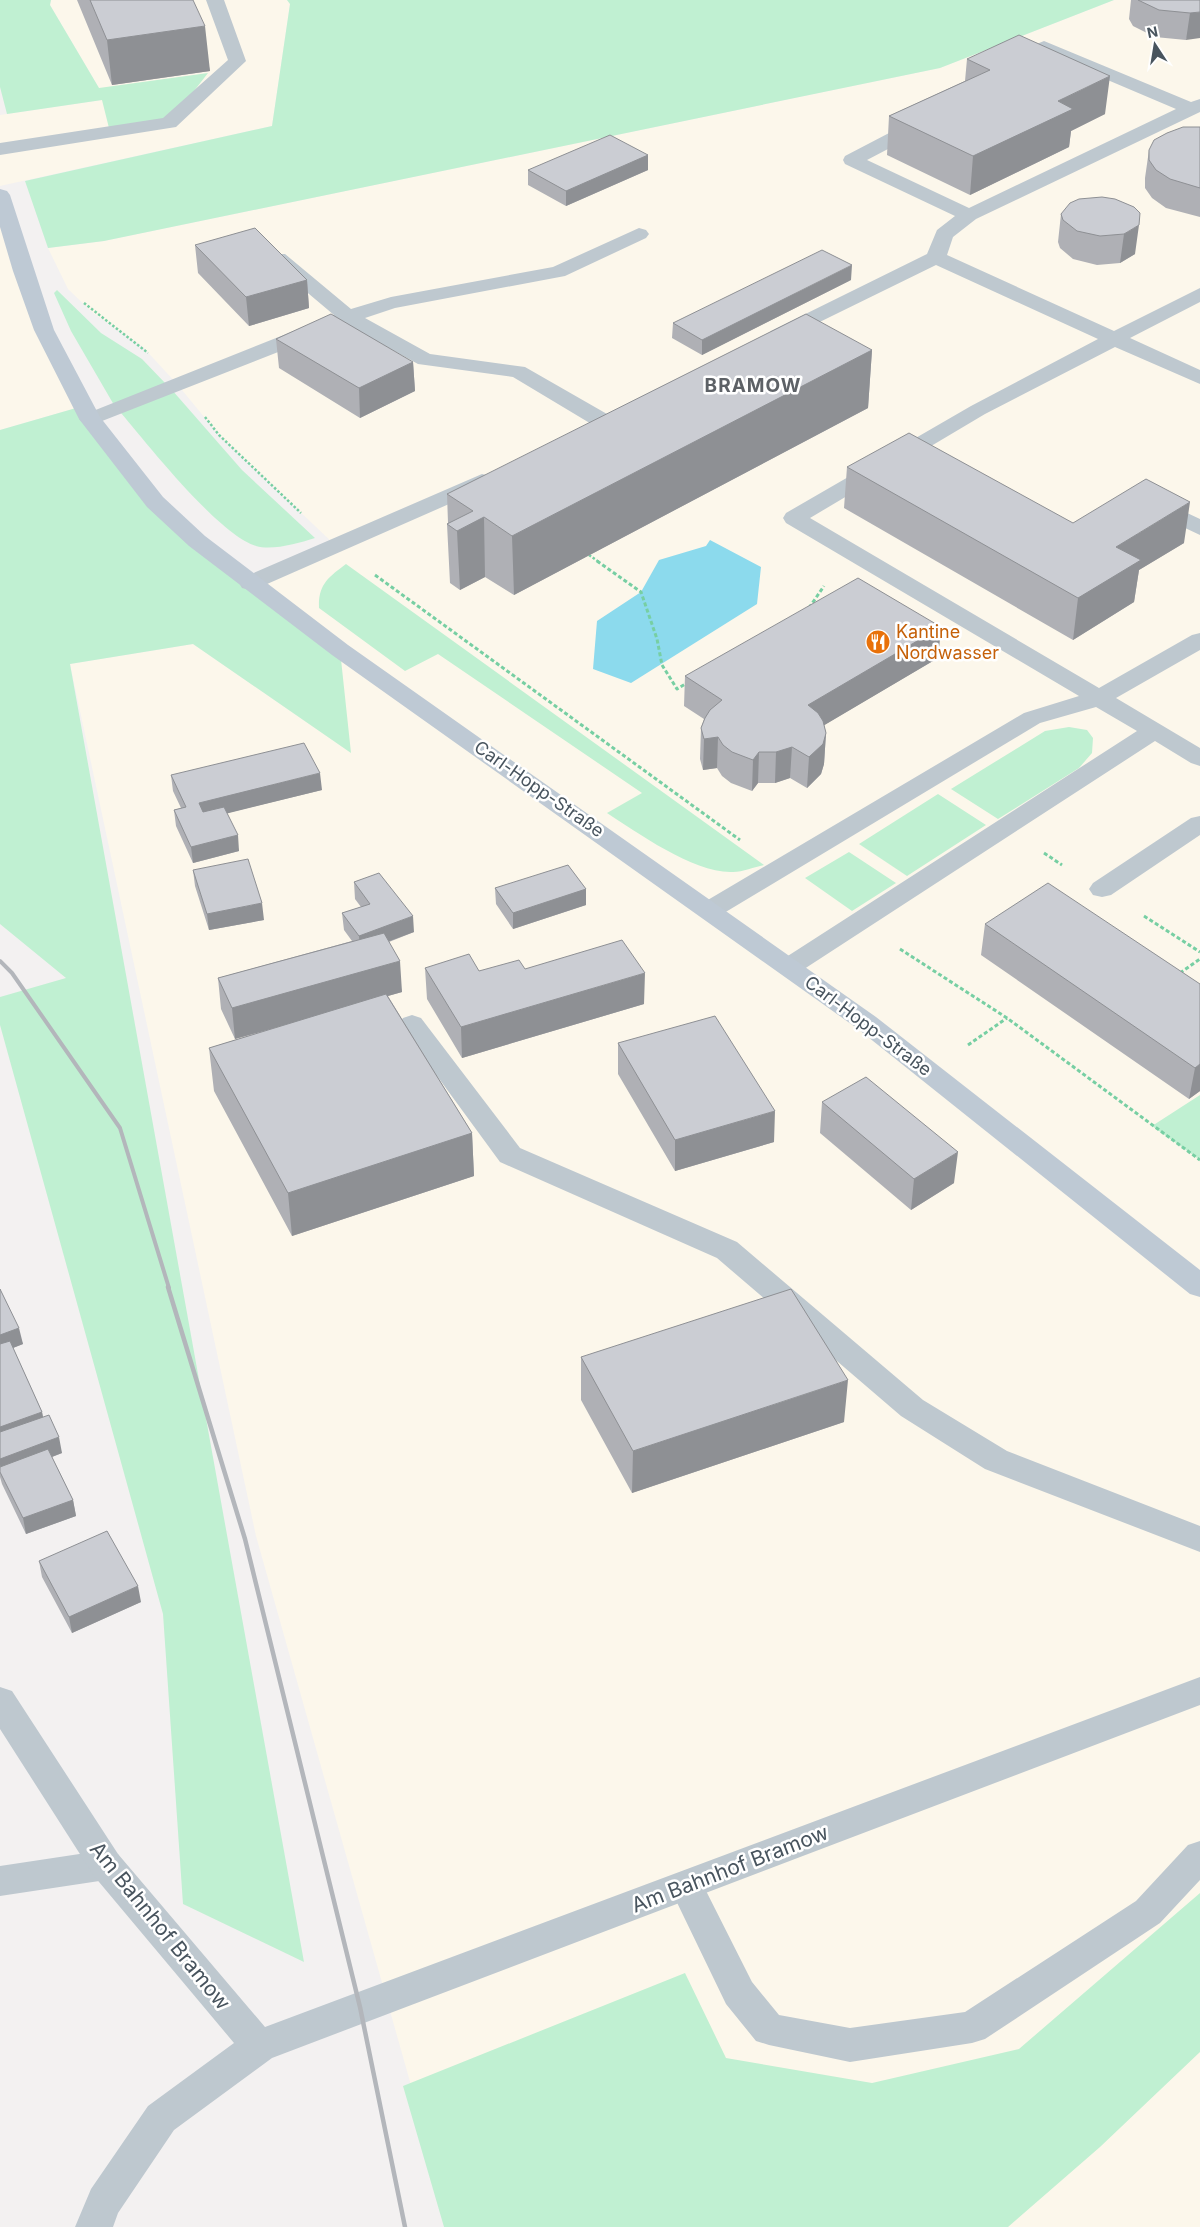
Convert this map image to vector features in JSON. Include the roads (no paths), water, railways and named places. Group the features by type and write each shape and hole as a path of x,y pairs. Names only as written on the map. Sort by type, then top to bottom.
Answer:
{"street":[{"path":"0,150 169,124 237,61 215,0"},
{"path":"992,70 1044,46 1196,107"},
{"path":"762,343 936,257 944,234 969,215 1196,107"},
{"path":"931,112 920,126 852,160 969,215"},
{"name":"Carl-Hopp-Straße","path":"0,195 23,271 44,330 90,419 155,502 197,541 340,650 867,1022 1200,1286"},
{"path":"90,419 348,317 390,303 558,272 639,234"},
{"path":"267,248 348,317 425,360 518,371 615,418 580,435"},
{"path":"936,257 1200,378"},
{"path":"1200,294 978,410 794,518 1200,758"},
{"path":"250,583 334,544 406,517 502,472"},
{"path":"1144,500 1200,528"},
{"path":"710,910 1032,718 1098,698 1200,640"},
{"path":"789,967 1154,731"},
{"path":"1102,889 1200,824"},
{"path":"412,1024 510,1155 727,1250 912,1408 996,1460 1200,1539"},
{"name":"Am Bahnhof Bramow","path":"94,2227 104,2202 161,2118 259,2046 1200,1691"},
{"name":"Am Bahnhof Bramow","path":"0,1702 106,1865 259,2046"},
{"path":"686,1886 739,1993 769,2028 850,2045 972,2027 1148,1912 1200,1856"},
{"path":"0,1881 106,1865"}],"water":[{"path":"710,540 761,567 757,604 631,683 593,669 597,621 641,592 659,560 706,546"}],"railway":[{"path":"0,961 12,973 120,1128 169,1288"},
{"path":"168,1287 245,1539 360,2007 405,2227"}],"place":[{"name":"Kantine Nordwasser","path":"878,642"}],"district":[{"name":"BRAMOW","path":"753,385"}]}
